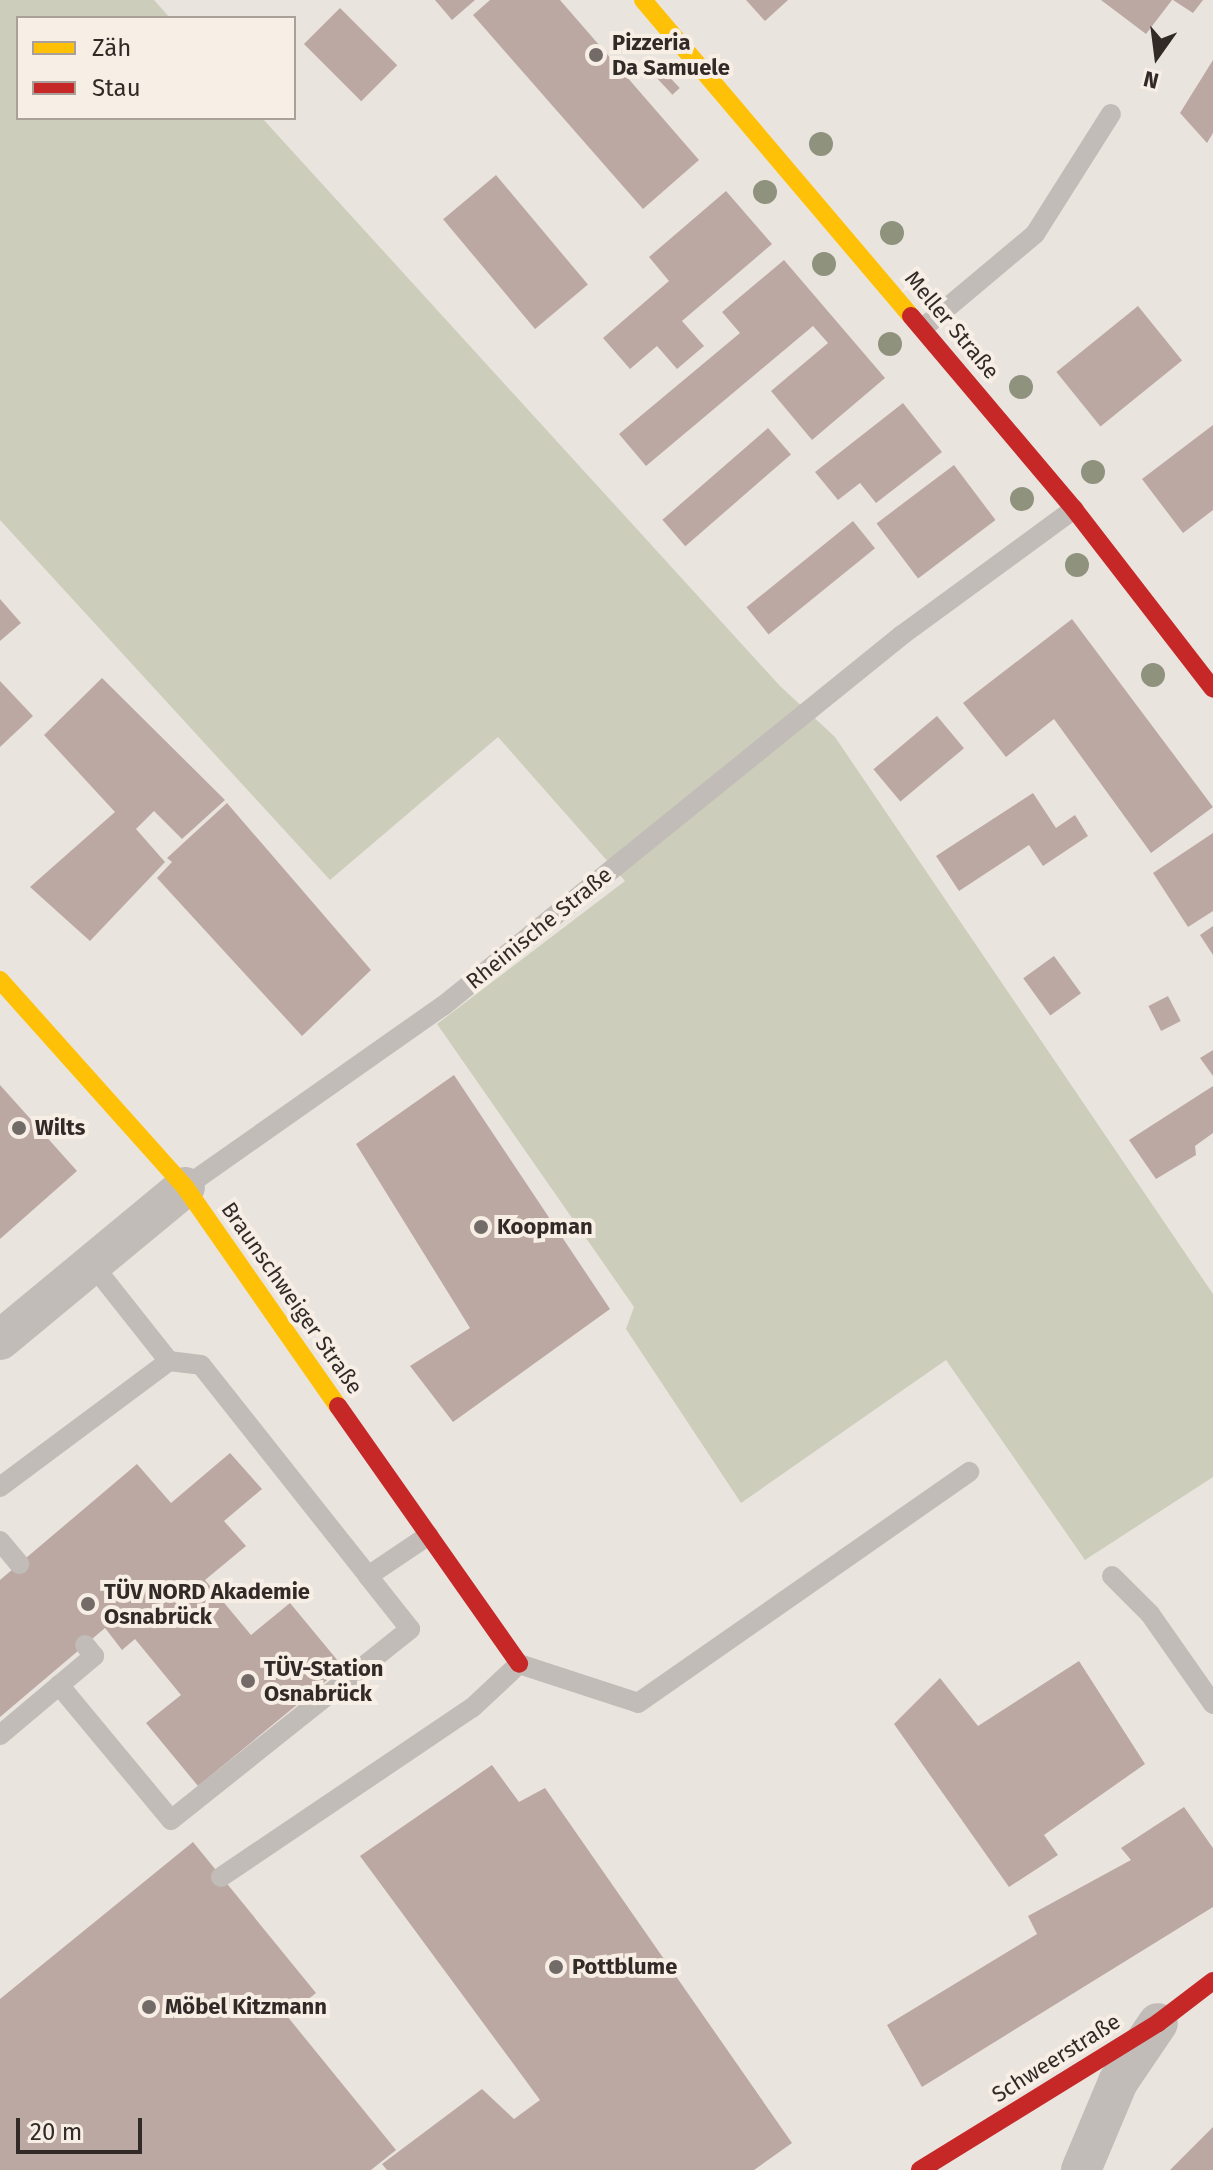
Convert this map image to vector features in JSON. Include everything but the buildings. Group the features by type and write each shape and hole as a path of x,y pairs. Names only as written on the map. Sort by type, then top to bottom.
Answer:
{"street":[{"name":"Meller Straße","path":"643,0 1074,509 1213,689"},
{"name":"Braunschweiger Straße","path":"0,980 185,1187 519,1664"},
{"name":"Rheinische Straße","path":"0,1340 185,1187"},
{"name":"Schweerstraße","path":"920,2170 1158,2023 1213,1981"},
{"path":"1081,2170 1118,2082 1158,2023"}],"lane":[{"path":"923,328 1035,234 1111,114"},
{"name":"Rheinische Straße","path":"185,1187 443,1006 902,635 1074,509"},
{"path":"92,1264 169,1361"},
{"path":"0,1487 169,1361 201,1365 410,1629 171,1820 59,1685"},
{"path":"221,1877 472,1708 519,1664 638,1703 969,1472"},
{"path":"368,1576 429,1535"},
{"path":"0,1541 19,1564"},
{"path":"1112,1576 1150,1614 1213,1704"},
{"path":"0,1735 94,1656 85,1645"}],"green space":[{"path":"0,0 154,0 168,16 16,16 16,120 264,120 780,686 835,737 1213,1294 1213,1477 1085,1560 946,1360 741,1503 626,1329 634,1307 437,1024 625,881 498,737 330,880 0,520"}],"traffic: slow":[{"path":"643,0 911,316"},
{"path":"0,980 185,1187 338,1406"}],"traffic: jam":[{"path":"911,316 1074,509 1213,689"},
{"path":"338,1406 519,1664"},
{"path":"920,2170 1158,2023 1213,1981"}],"place":[{"name":"Pizzeria Da Samuele","path":"596,55"},
{"name":"Wilts","path":"19,1128"},
{"name":"Koopman","path":"481,1227"},
{"name":"TÜV NORD Akademie Osnabrück","path":"88,1604"},
{"name":"TÜV-Station Osnabrück","path":"248,1681"},
{"name":"Pottblume","path":"556,1967"},
{"name":"Möbel Kitzmann","path":"149,2007"}]}
